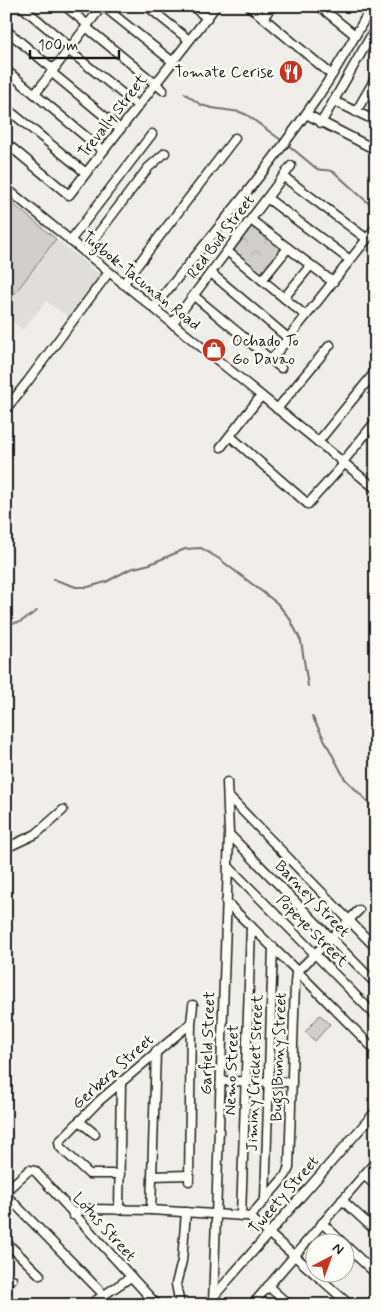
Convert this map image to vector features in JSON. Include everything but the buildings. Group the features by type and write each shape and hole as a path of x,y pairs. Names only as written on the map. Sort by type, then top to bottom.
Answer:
{"street":[{"path":"21,6 69,49 138,106"},
{"path":"65,6 163,90"},
{"path":"35,94 103,6 173,62"},
{"path":"148,6 189,40"},
{"path":"192,6 207,18"},
{"name":"Trevally Street","path":"6,143 69,195 216,6"},
{"path":"249,6 332,75"},
{"path":"263,18 272,6"},
{"path":"319,6 355,35"},
{"path":"153,308 232,211 306,114 332,75 372,6"},
{"path":"321,123 376,27"},
{"path":"6,30 120,129"},
{"path":"6,70 103,151"},
{"path":"356,112 376,77"},
{"path":"334,101 376,121"},
{"path":"6,108 86,173"},
{"path":"306,114 376,150"},
{"path":"70,241 152,134"},
{"path":"123,284 235,138"},
{"path":"84,252 148,168 165,153"},
{"name":"Red Bud Street","path":"172,324 291,166"},
{"path":"284,177 367,239"},
{"name":"Tugbok-Tacunan Road","path":"6,188 277,410 375,486"},
{"path":"267,198 350,260"},
{"path":"250,220 333,282"},
{"path":"271,360 374,230"},
{"path":"262,280 288,248"},
{"path":"228,251 306,316"},
{"path":"284,298 310,265"},
{"path":"10,404 109,272"},
{"path":"211,273 288,338"},
{"path":"194,296 281,368"},
{"path":"277,410 330,345"},
{"path":"318,442 375,372"},
{"path":"220,448 261,396"},
{"path":"230,436 308,504 376,421"},
{"name":"Garfield Street","path":"214,1300 229,834 228,782"},
{"path":"229,797 376,948"},
{"path":"6,848 36,834 63,810"},
{"name":"Barney Street","path":"229,834 376,984"},
{"name":"Popeye Street","path":"228,866 376,1016"},
{"path":"226,902 298,971 376,1051"},
{"name":"Bugs Bunny Street","path":"246,1216 265,1200 288,1171 295,983 298,971 359,910"},
{"name":"Nemo Street","path":"246,1216 246,1082 251,926"},
{"name":"Jiminy Cricket Street","path":"265,1200 273,947"},
{"path":"152,1176 189,1178 191,1023 193,1005"},
{"name":"Gerbera Street","path":"120,1174 89,1174 59,1146 60,1141 121,1081 191,1023"},
{"path":"152,1210 156,1051"},
{"path":"119,1210 121,1081"},
{"path":"221,1081 292,1082"},
{"name":"Tweety Street","path":"214,1300 269,1233 376,1111"},
{"path":"79,1121 95,1134"},
{"path":"252,1305 376,1161"},
{"name":"Lotus Street","path":"6,1191 27,1171 31,1169 35,1171 131,1277 151,1303"},
{"path":"364,1175 376,1186"},
{"path":"6,1195 104,1295"},
{"path":"342,1200 376,1232"},
{"path":"73,1215 84,1210 152,1210 246,1216 304,1263"},
{"path":"180,1305 176,1284 182,1261 186,1212"},
{"path":"322,1223 334,1234"},
{"path":"6,1242 40,1276"},
{"path":"354,1253 376,1274"},
{"path":"89,1305 131,1277"},
{"path":"327,1284 350,1305"},
{"path":"268,1286 289,1305"}],"shaded area":[{"path":"56,239 102,276 71,319 46,301 23,330 6,317 6,305"}],"green space":[{"path":"6,198 56,239 6,305"},
{"path":"252,226 283,249 262,275 233,251"},
{"path":"320,1015 330,1024 315,1041 305,1032"}],"waterway":[{"path":"184,93 201,105 247,115 281,140"},
{"path":"287,144 317,169 334,172 376,210"},
{"path":"53,579 76,587 88,587 106,582 130,569 150,564 185,549 201,548 218,558 277,603 290,619 301,641 308,686"},
{"path":"6,624 20,622 37,611"},
{"path":"312,716 345,779 376,810"}],"place":[{"name":"Tomate Cerise","path":"291,72"},
{"name":"Ochado To Go Davao","path":"214,350"}]}
